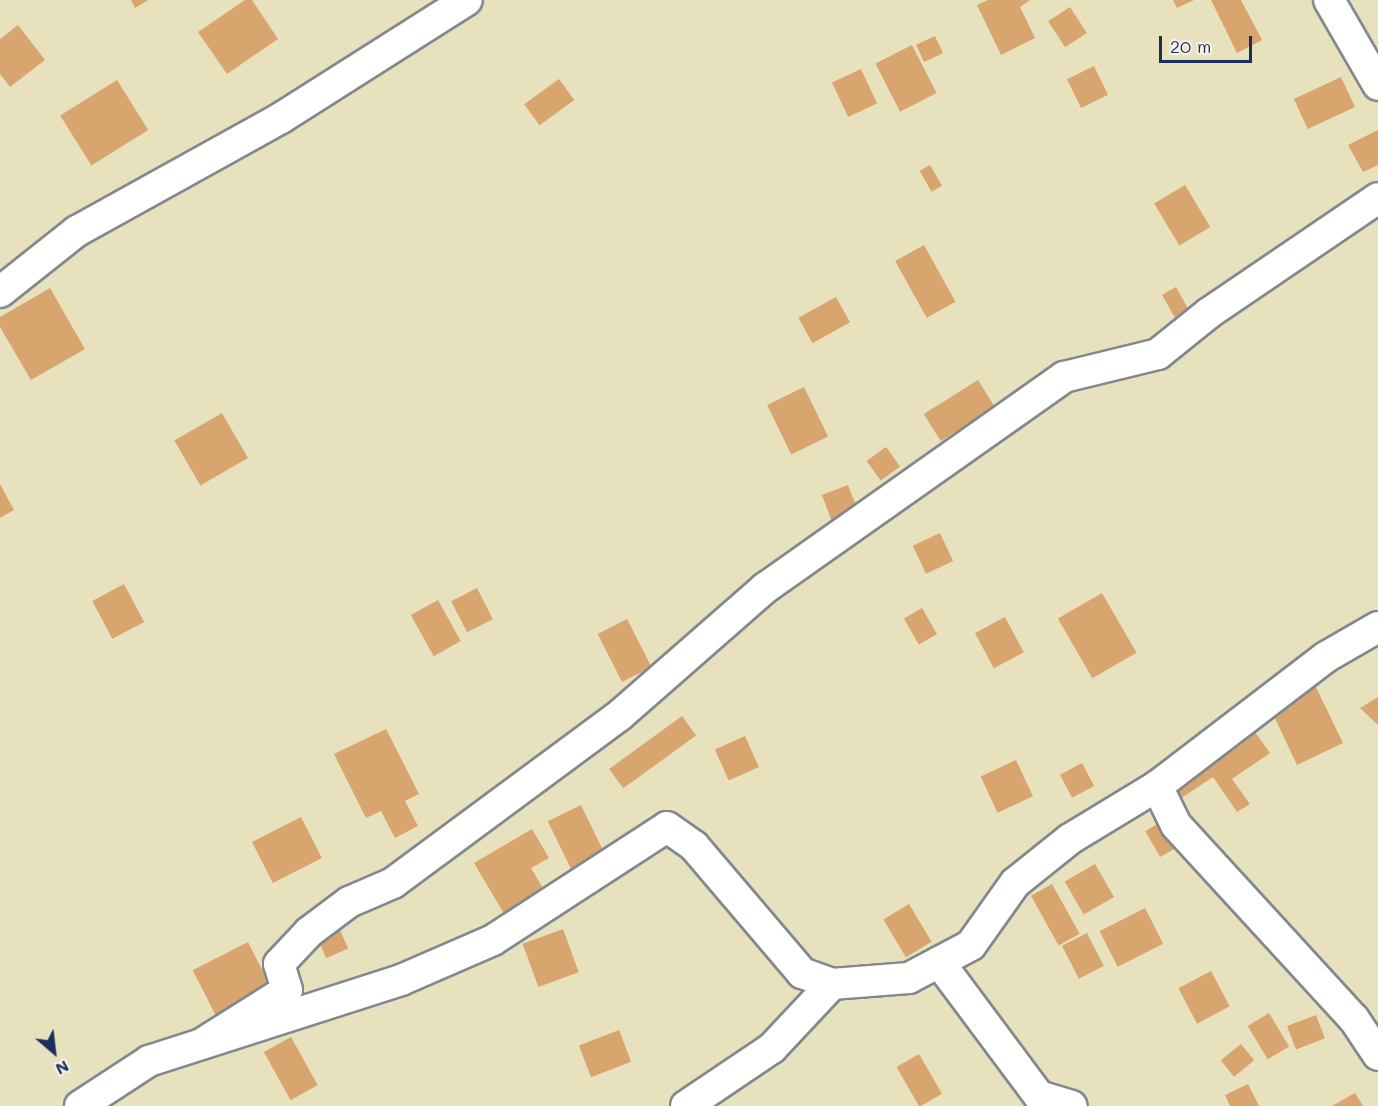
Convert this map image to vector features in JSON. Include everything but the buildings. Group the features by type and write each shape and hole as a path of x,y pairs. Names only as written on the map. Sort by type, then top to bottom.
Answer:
{"street":[{"path":"0,292 77,231 281,118 467,0"},
{"path":"1329,0 1378,85"},
{"path":"203,1043 287,990 279,964 309,932 349,902 393,883 620,716 774,581 1064,377 1158,354 1209,313 1378,198"},
{"path":"80,1106 149,1061 402,980 493,940 668,827 694,846 802,973 832,984 909,978 970,945 1015,883 1070,838 1157,786 1326,657 1378,627"},
{"path":"1157,786 1176,825 1354,1019 1378,1055"},
{"path":"939,962 1039,1096 1071,1106"},
{"path":"686,1106 772,1048 832,984"}]}
